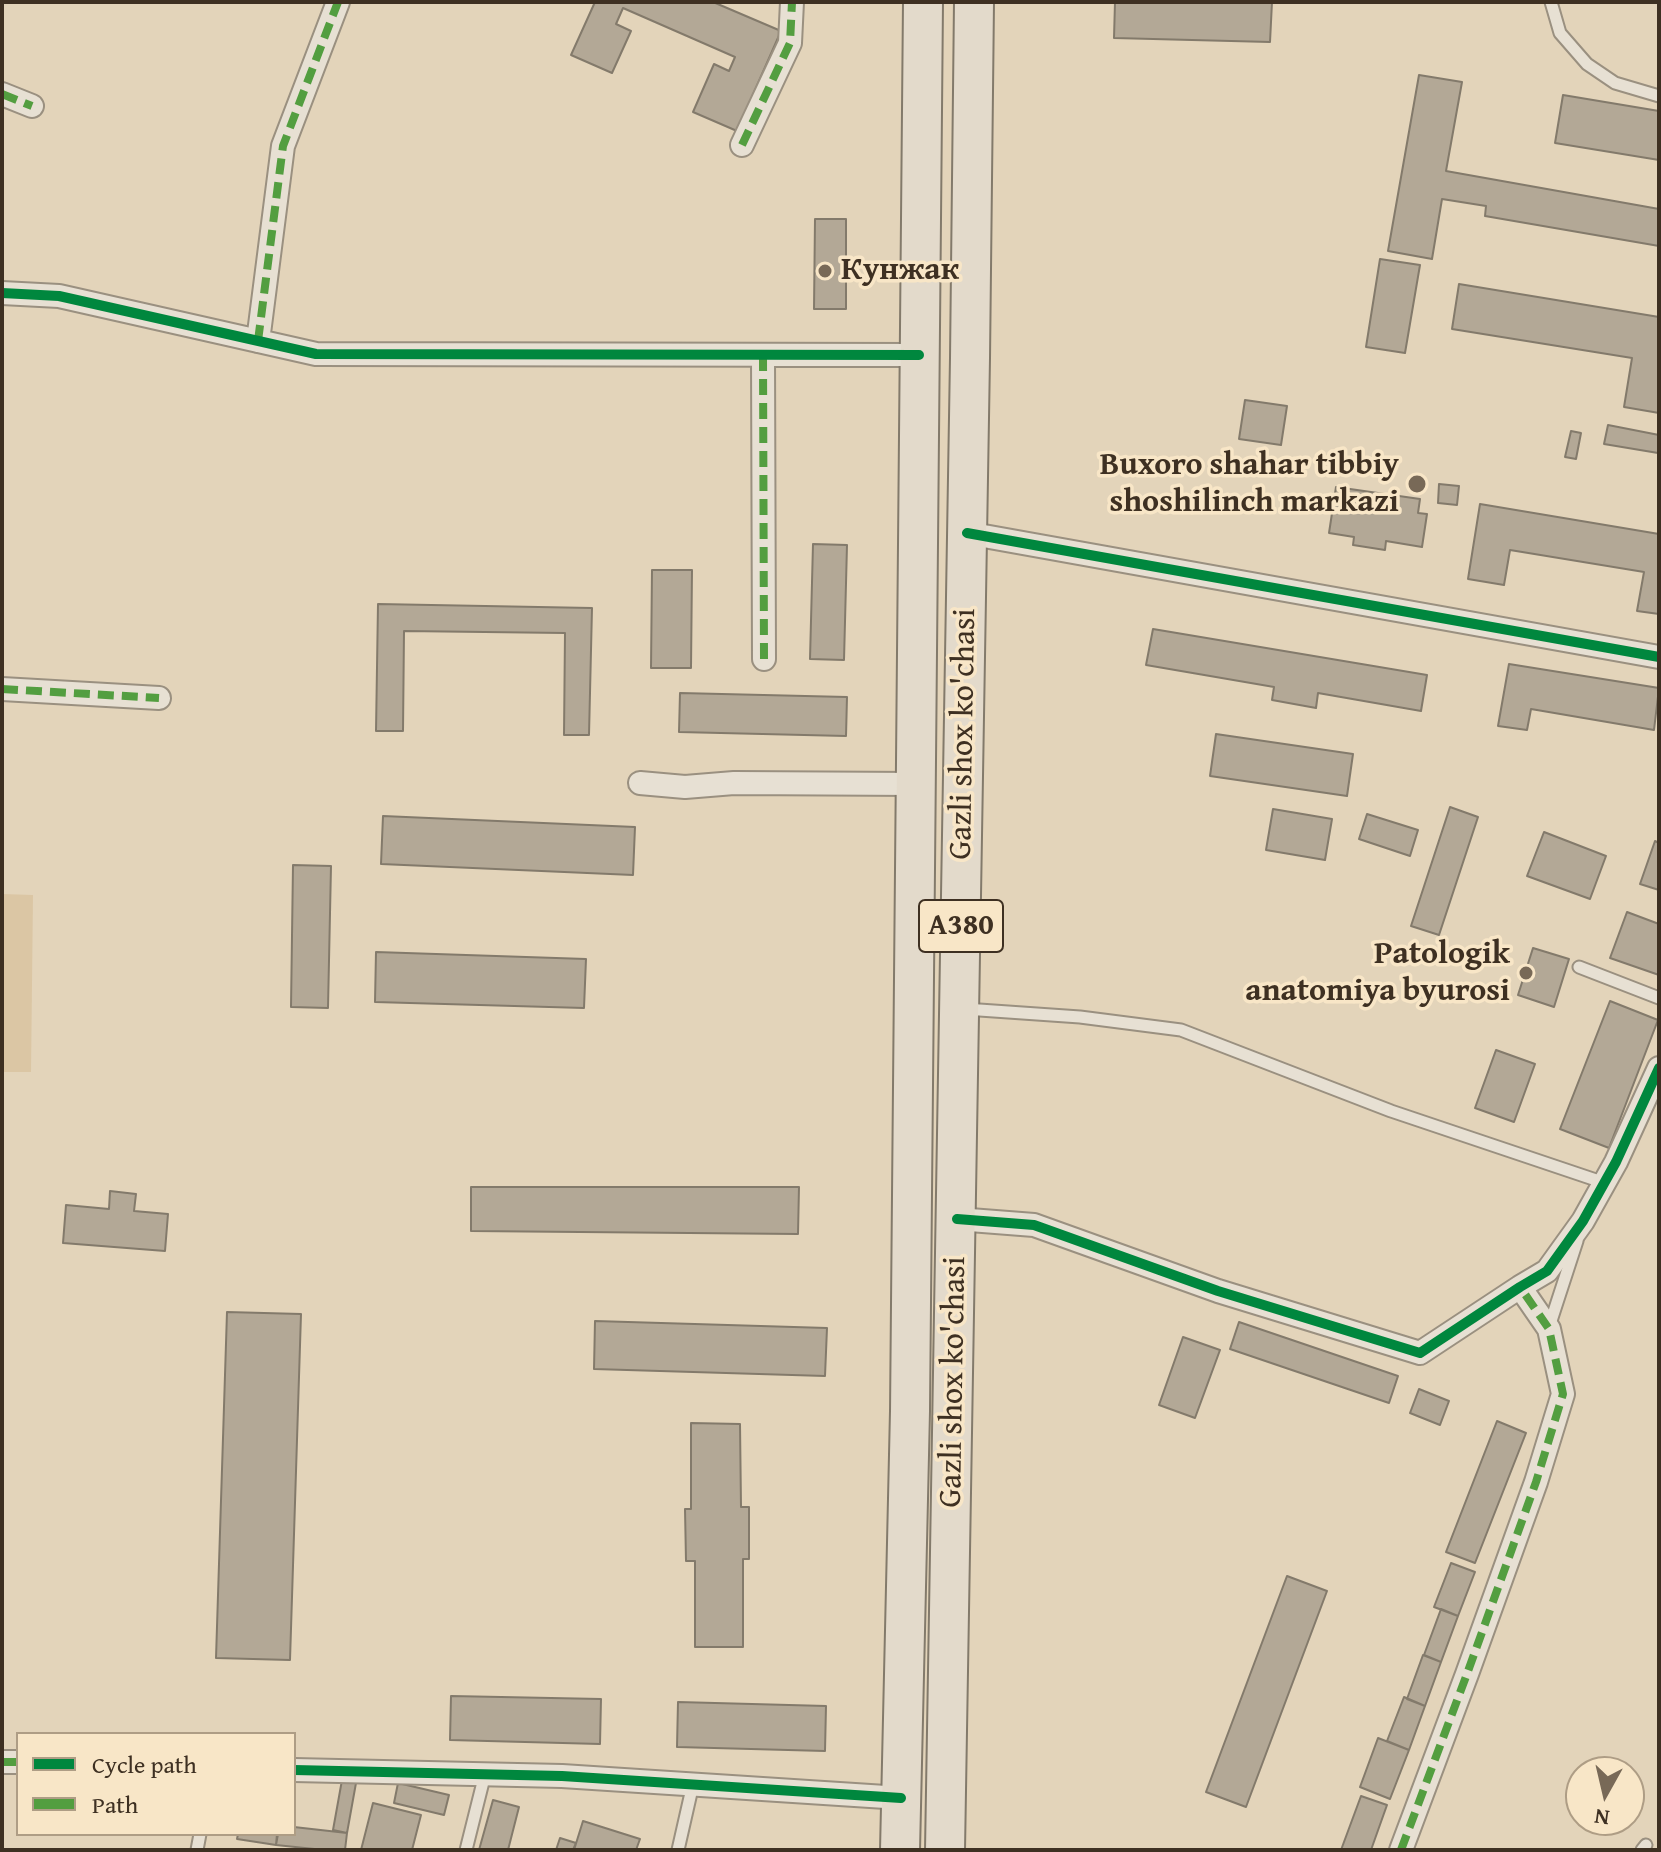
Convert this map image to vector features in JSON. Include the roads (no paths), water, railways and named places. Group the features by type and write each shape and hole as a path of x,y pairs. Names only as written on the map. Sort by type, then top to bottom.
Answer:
{"highway":[{"name":"Gazli shox ko'chasi","path":"900,1850 910,1411 923,2"},
{"name":"Gazli shox ko'chasi","path":"945,1850 974,2"}],"street":[{"path":"258,341 283,146 338,2"},
{"path":"742,145 790,43 792,2"},
{"path":"2,94 32,106"},
{"path":"2,293 59,296 316,354 919,355"},
{"path":"763,355 764,659"},
{"path":"967,533 1659,657"},
{"path":"2,689 159,698"},
{"path":"640,783 685,787 734,783 916,784"},
{"path":"957,1219 1034,1225 1218,1291 1420,1353 1547,1271 1583,1221 1605,1183 1659,1068"},
{"path":"1401,1850 1536,1482 1563,1394 1549,1329 1520,1287"},
{"path":"296,1770 562,1776 901,1798"}],"lane":[{"path":"1551,2 1560,33 1587,64 1615,83 1659,96"},
{"path":"1579,967 1659,998"},
{"path":"960,1008 1080,1017 1181,1030 1391,1111 1605,1183"},
{"path":"1549,1329 1583,1221"},
{"path":"466,1850 485,1774"},
{"path":"678,1850 693,1784"}],"place":[{"name":"Кунжак","path":"825,271"},
{"name":"Buxoro shahar tibbiy shoshilinch markazi","path":"1417,484"},
{"name":"Patologik anatomiya byurosi","path":"1526,973"}]}
